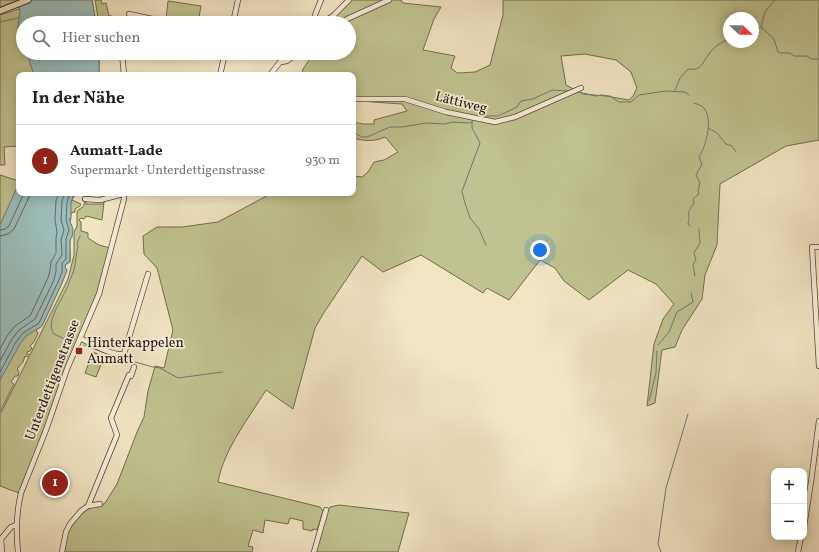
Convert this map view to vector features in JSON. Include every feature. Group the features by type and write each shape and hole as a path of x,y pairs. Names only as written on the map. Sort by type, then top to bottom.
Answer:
{"main road":[{"path":"0,11 28,0"}],"street":[{"path":"235,16 238,0"},
{"path":"315,16 321,0"},
{"path":"333,16 350,0"},
{"path":"354,16 389,0"},
{"path":"129,14 138,16"},
{"path":"123,60 124,72"},
{"path":"221,72 223,60"},
{"path":"273,72 281,62 288,60"},
{"name":"Lättiweg","path":"356,100 405,100 446,112 494,122 507,120 581,88"},
{"path":"85,199 100,200 114,196"},
{"name":"Unterdettigenstrasse","path":"18,552 16,525 18,503 22,489 46,430 67,369 99,294 124,196"},
{"path":"819,247 812,247 819,366"},
{"path":"80,338 104,350 124,354 148,274"},
{"path":"88,506 117,435 111,418 129,375 131,376 134,367"},
{"path":"807,510 812,482 819,420"},
{"path":"62,552 66,532 70,524 81,511 88,506 100,504"},
{"path":"314,552 326,510"},
{"path":"2,552 1,539 11,527 16,525"},
{"path":"798,552 800,540"}],"green space":[{"path":"0,0 92,0 95,16 16,16 16,60 99,60 99,72 16,72 16,146 4,147 5,165 0,165 0,15 19,9 16,1 0,7"},
{"path":"95,0 101,0 102,4 106,3 109,16 98,16"},
{"path":"352,0 401,0 403,3 441,7 434,19 423,50 455,56 451,68 457,73 475,72 490,65 503,15 503,0 819,0 819,140 786,146 720,184 717,245 705,275 702,299 682,330 675,347 662,350 655,403 647,406 654,344 663,319 674,304 656,284 628,270 589,300 564,281 555,268 540,260 509,300 487,288 483,293 421,255 383,272 362,256 315,328 293,409 266,390 231,446 221,470 218,482 320,507 323,511 317,530 313,529 312,531 303,529 303,521 290,518 288,524 265,520 263,533 253,530 248,546 253,547 252,552 64,552 70,527 79,515 92,507 101,506 105,503 117,484 144,417 148,391 155,366 164,368 173,330 157,268 144,254 143,236 157,227 182,227 218,222 266,196 356,196 356,176 362,177 368,172 374,162 384,160 398,152 385,137 377,140 356,139 356,123 374,124 374,120 407,111 402,104 356,99 356,72 302,72 309,60 356,60 356,16 335,16","holes":["585,54 616,60 631,72 637,88 629,100 583,94 566,85 561,56"]},
{"path":"168,1 201,6 199,16 166,16"},
{"path":"0,175 16,180 16,196 74,196 72,200 81,204 75,209 75,212 71,213 70,224 72,235 70,241 70,262 66,264 65,267 67,270 62,283 42,326 36,330 38,333 34,342 30,346 32,348 27,352 27,354 30,355 68,279 74,255 74,232 77,226 77,212 84,206 84,203 103,204 104,202 102,220 86,216 84,219 81,218 79,220 81,222 81,231 88,233 88,238 99,245 110,248 97,293 66,367 44,430 19,493 0,486 0,415 29,357 25,356 23,362 17,369 19,372 18,376 15,376 11,382 14,384 0,412"},
{"path":"93,352 104,357 96,377 85,373"},
{"path":"339,505 409,513 398,552 315,552 328,510 330,507"}],"water":[{"path":"16,0 92,0 95,16 19,16 20,11"},
{"path":"29,60 99,60 99,72 33,72"},
{"path":"16,190 16,196 73,196 71,203 71,219 69,219 73,229 70,240 70,262 66,264 65,267 67,270 62,283 42,326 26,336 0,380 0,225"}],"waterway":[{"path":"761,27 765,12 775,0"},
{"path":"0,22 16,19"},
{"path":"759,28 761,27 774,39 778,52 790,53 794,56 807,56 811,59 819,59"},
{"path":"675,90 680,78 688,69 699,68 711,51 723,42"},
{"path":"477,116 498,116 517,107 521,101 533,99 552,90 569,91"},
{"path":"579,92 595,96 610,96 619,102 631,102 639,95 666,91 685,92 689,95"},
{"path":"690,226 688,224 689,212 694,203 693,199 699,194 698,190 700,183 696,175 702,164 699,157 708,132 708,118 706,112 703,107 694,103"},
{"path":"356,134 362,137 367,137 390,127 402,127 426,123 469,123 475,119"},
{"path":"472,122 472,128 480,143 462,191 470,218 479,229 486,245"},
{"path":"708,128 717,133 726,144 732,146 736,152"},
{"path":"695,276 693,265 696,259 694,253 700,243 699,229"},
{"path":"73,343 54,334 51,324 74,270 78,246 77,244 80,236"},
{"path":"658,345 669,332 677,312 693,302 691,293"},
{"path":"83,345 117,357 160,368 178,378 222,372"},
{"path":"649,401 656,373 657,351"},
{"path":"661,552 658,544 666,488 688,414"}],"place":[{"name":"Hinterkappelen Aumatt","path":"79,351"},
{"name":"Aumatt-Lade","path":"55,483"}]}
